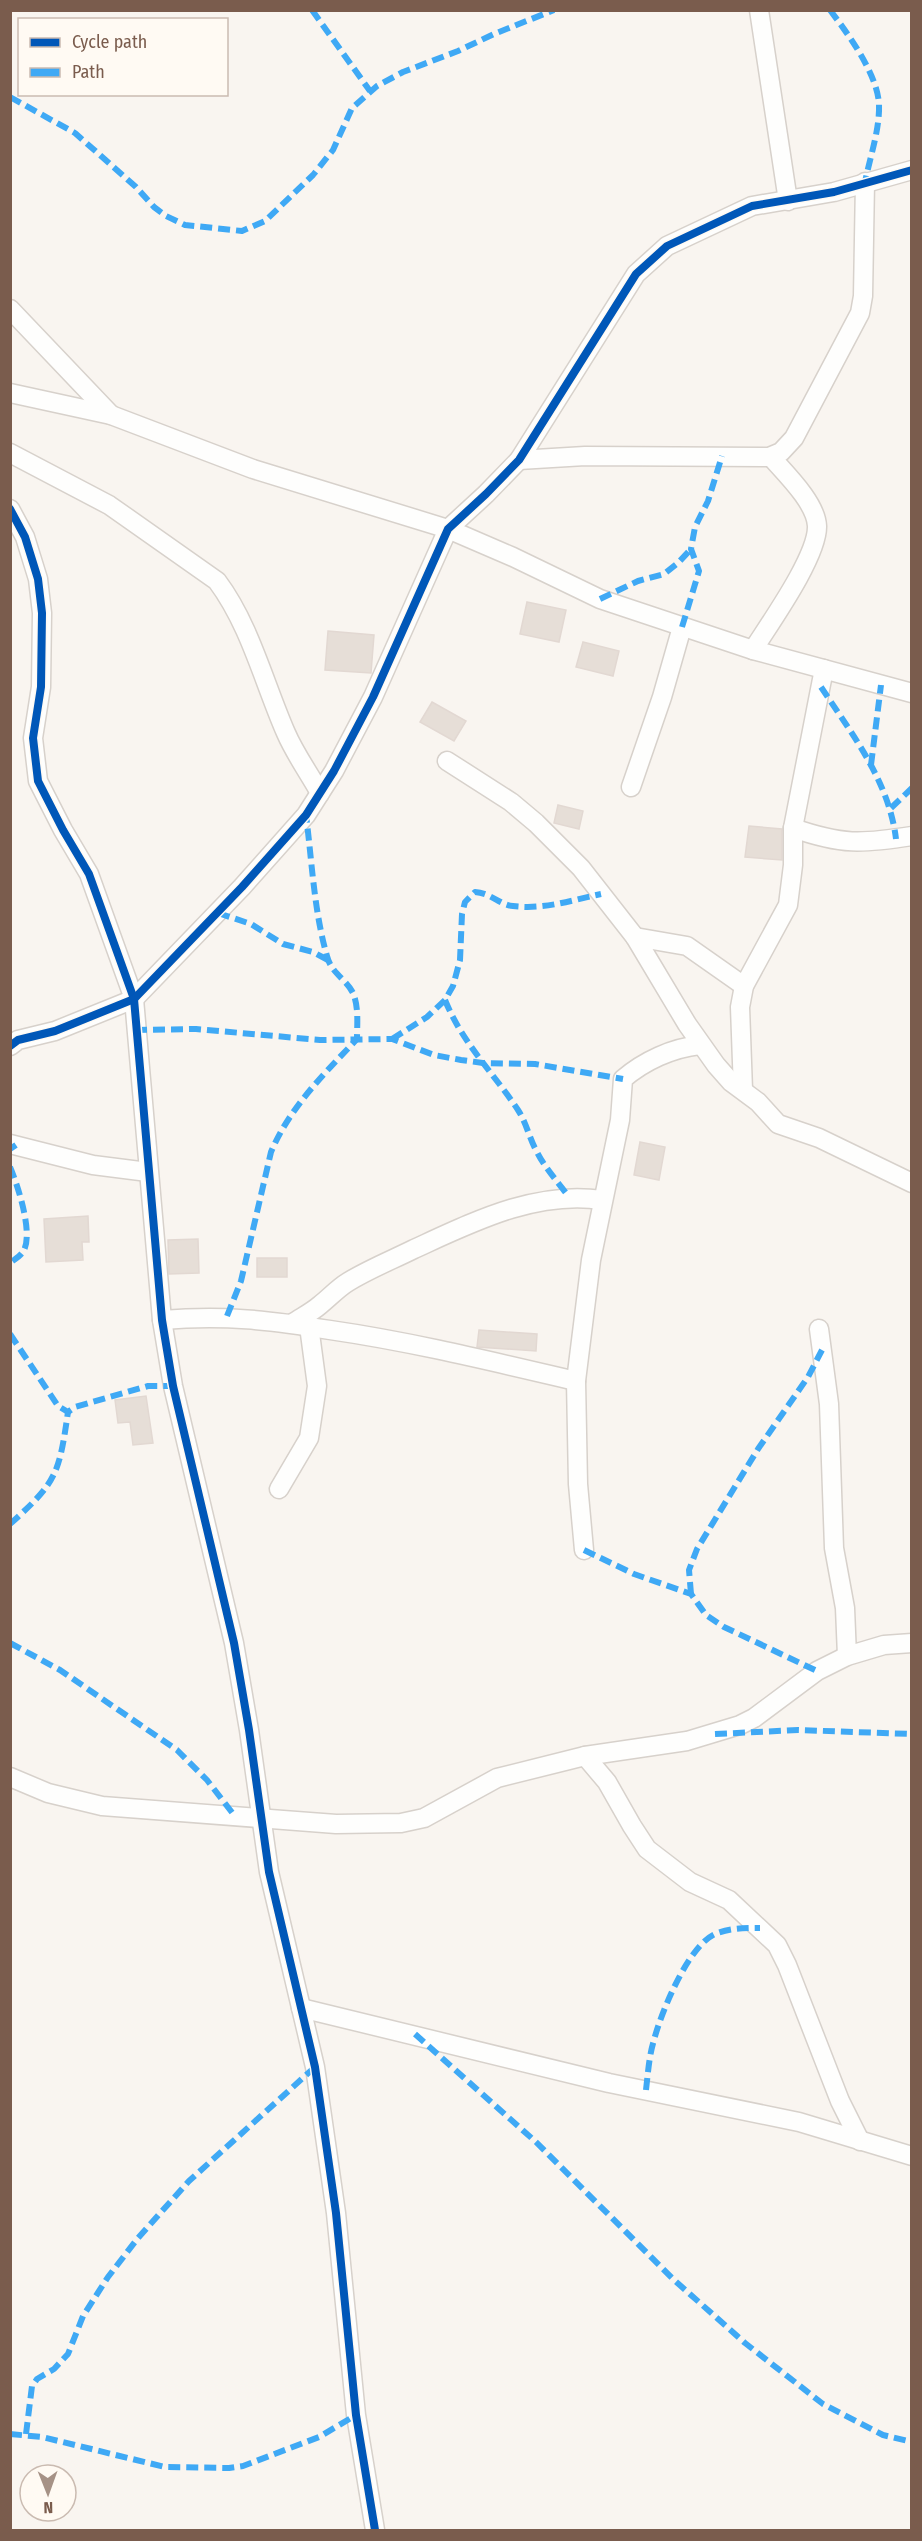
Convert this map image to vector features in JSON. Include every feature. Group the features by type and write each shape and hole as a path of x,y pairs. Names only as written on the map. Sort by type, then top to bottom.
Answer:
{"street":[{"path":"759,10 788,201"},
{"path":"10,1046 18,1040 55,1031 134,999 242,887 306,815 334,771 373,696 448,529 519,460 636,274 667,246 752,206 834,192 912,170"},
{"path":"519,460 585,456 771,457 786,448 799,430 860,313 863,296 865,182"},
{"path":"10,309 111,415"},
{"path":"10,393 111,415 253,469 448,529 600,599 753,650 912,693"},
{"path":"10,453 110,505 217,581 228,595 240,621 286,734 320,793"},
{"path":"753,650 786,598 811,552 817,526 806,497 771,457"},
{"path":"10,509 25,537 35,568 42,613 41,687 33,738 38,781 89,874 134,999 162,1320 174,1386 234,1643 269,1872 312,2048 322,2104 336,2212 356,2415 375,2530"},
{"path":"631,788 662,697 682,627"},
{"path":"742,1090 740,1007 744,986 788,905 793,865 793,828 824,669"},
{"path":"447,761 511,802 536,823 581,868 635,937 700,1045 716,1065 758,1102 778,1125 819,1138 912,1183"},
{"path":"793,828 840,842 866,843 912,836"},
{"path":"635,937 687,946 744,986"},
{"path":"584,1551 578,1484 576,1381 590,1269 602,1200 620,1120 623,1079 647,1063 680,1047 700,1045"},
{"path":"10,1144 93,1165 148,1172"},
{"path":"301,1324 346,1283 491,1216 522,1205 569,1197 602,1200"},
{"path":"162,1320 227,1316 301,1324 422,1344 576,1381"},
{"path":"279,1489 309,1438 317,1386 301,1324"},
{"path":"819,1329 829,1404 834,1548 845,1608 847,1656"},
{"path":"10,1777 48,1792 102,1806 336,1824 401,1823 424,1818 497,1778 585,1756 687,1741 740,1725 754,1718 817,1671 847,1656 884,1645 912,1643"},
{"path":"585,1756 613,1791 632,1827 647,1849 690,1882 729,1900 777,1945 788,1965 840,2101 860,2141"},
{"path":"301,2008 609,2083 789,2120 912,2156"}],"building":[{"path":"527,602 566,610 559,642 520,634"},
{"path":"328,631 374,635 371,673 325,670"},
{"path":"583,642 619,651 613,676 576,667"},
{"path":"432,702 466,721 454,741 420,722"},
{"path":"558,805 583,811 579,829 554,823"},
{"path":"749,826 782,829 782,860 745,857"},
{"path":"640,1142 665,1147 659,1180 634,1175"},
{"path":"88,1216 89,1242 82,1242 83,1260 46,1262 44,1219"},
{"path":"198,1239 199,1273 169,1274 168,1240"},
{"path":"257,1258 287,1258 287,1277 257,1277"},
{"path":"479,1330 537,1334 536,1351 477,1347"},
{"path":"146,1396 153,1443 133,1445 130,1422 118,1423 115,1400"}],"marked path":[{"path":"312,10 370,91"},
{"path":"10,97 75,133 166,216 185,225 242,231 265,221 313,175 333,150 352,108 377,86 403,72 554,10"},
{"path":"830,10 861,54 877,92 878,123 865,182"},
{"path":"682,627 699,571 691,549 695,527 708,501 722,456"},
{"path":"600,599 638,581 664,574 691,549"},
{"path":"871,765 881,685"},
{"path":"821,687 868,759 886,797 896,839"},
{"path":"891,808 912,788"},
{"path":"227,1316 241,1281 271,1152 298,1106 320,1078 357,1039 355,998 350,988 329,962 323,939 316,904 306,815"},
{"path":"392,1039 427,1017 445,1000 453,986 460,960 462,914 465,902 475,892 486,894 504,904 524,907 558,904 601,894"},
{"path":"218,913 251,924 283,944 313,952 328,960"},
{"path":"445,1000 469,1044 518,1110 544,1164 569,1197"},
{"path":"135,1030 196,1029 320,1040 392,1039 434,1055 461,1060 483,1063 535,1064 623,1079"},
{"path":"10,1149 16,1145"},
{"path":"10,1167 20,1197 27,1232 24,1250 10,1263"},
{"path":"10,1334 58,1406 68,1412 75,1407 148,1386 173,1386"},
{"path":"691,1594 689,1570 697,1549 758,1449 808,1377 822,1350"},
{"path":"10,1524 38,1498 53,1476 62,1450 68,1412"},
{"path":"584,1550 634,1574 691,1594 706,1615 724,1627 817,1671"},
{"path":"10,1643 60,1670 177,1750 207,1780 234,1815"},
{"path":"715,1734 798,1730 912,1734"},
{"path":"646,2090 651,2052 658,2028 677,1981 695,1952 715,1934 732,1929 760,1928"},
{"path":"415,2034 536,2142 673,2279 745,2343 823,2404 883,2435 912,2442"},
{"path":"26,2434 32,2386 37,2379 54,2369 68,2354 83,2316 108,2277 138,2238 189,2181 315,2067"},
{"path":"10,2434 42,2437 165,2467 229,2468 243,2466 319,2437 356,2415"}],"cycle path":[{"path":"10,1046 18,1040 55,1031 134,999 242,887 306,815 334,771 373,697 448,529 519,460 636,274 667,246 752,206 834,192 912,170"},
{"path":"10,509 25,537 38,579 42,613 41,687 33,738 38,781 89,874 134,999 162,1320 173,1386 234,1643 269,1872 315,2067 336,2213 356,2415 375,2530"}]}
